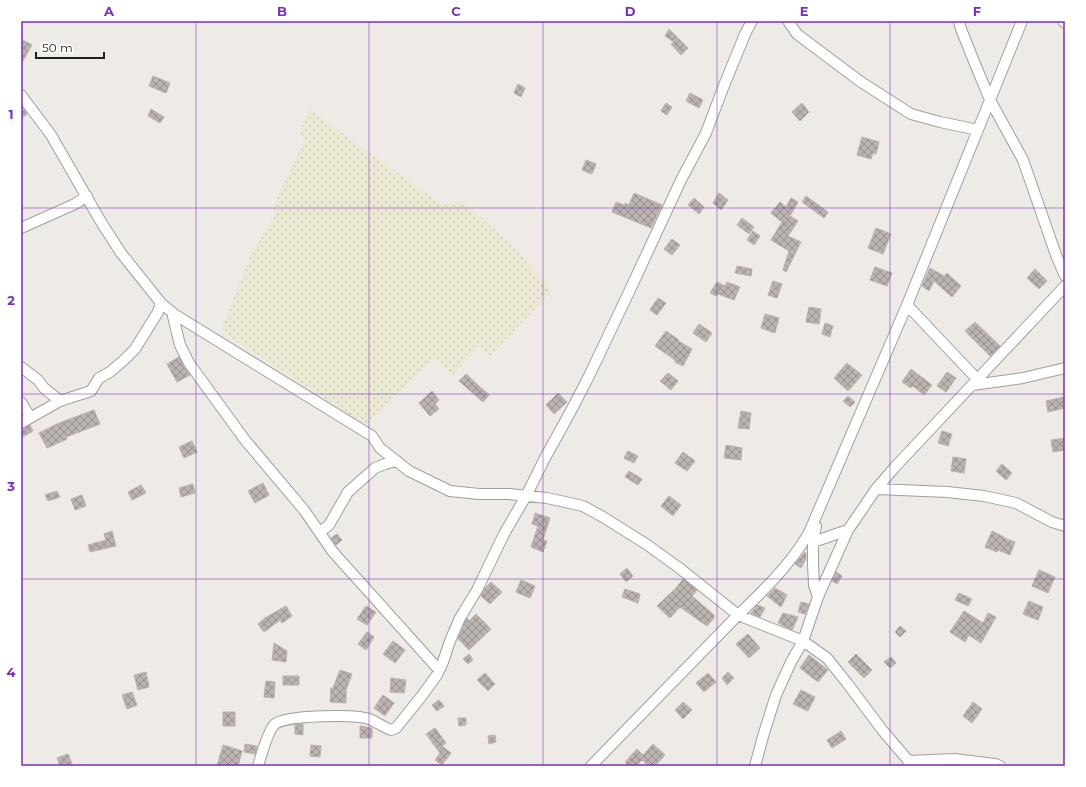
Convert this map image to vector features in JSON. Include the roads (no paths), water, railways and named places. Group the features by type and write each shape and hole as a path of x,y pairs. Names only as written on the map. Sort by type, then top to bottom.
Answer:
{"street":[{"path":"258,766 271,729 282,720 309,717 350,716 368,719 391,730 396,728 421,697 439,670 460,618 477,590 504,534 574,407 589,376 681,180 706,133 733,63 752,21"},
{"path":"788,21 797,34 861,82 911,114 978,130"},
{"path":"959,21 990,100 1023,160 1056,255 1065,276"},
{"path":"591,766 762,592 788,562 807,536 818,514 907,305 1022,21"},
{"path":"21,95 52,135 101,222 121,253 160,303 172,312 372,436 380,448 409,471 450,491 479,494 509,494 547,498 583,506 603,517 646,544 678,567 738,615 803,641 827,658 883,731 910,763 954,759 996,764 1000,766"},
{"path":"21,228 75,204 87,196"},
{"path":"755,766 776,695 791,662 803,641 818,597 848,530 876,489 895,467 1065,286"},
{"path":"21,402 25,420 60,401 91,392 99,378 110,372 135,349 158,312 160,303"},
{"path":"907,305 975,382"},
{"path":"172,312 180,345 189,363 245,440 304,510 333,552 439,670"},
{"path":"21,367 38,380 44,388 60,401"},
{"path":"975,382 1023,378 1065,368"},
{"path":"320,532 328,525 348,492 375,468 398,461"},
{"path":"876,489 947,492 984,496 1016,503 1052,522 1065,526"},
{"path":"818,514 813,542 814,585 818,597"},
{"path":"813,542 848,530"}]}
